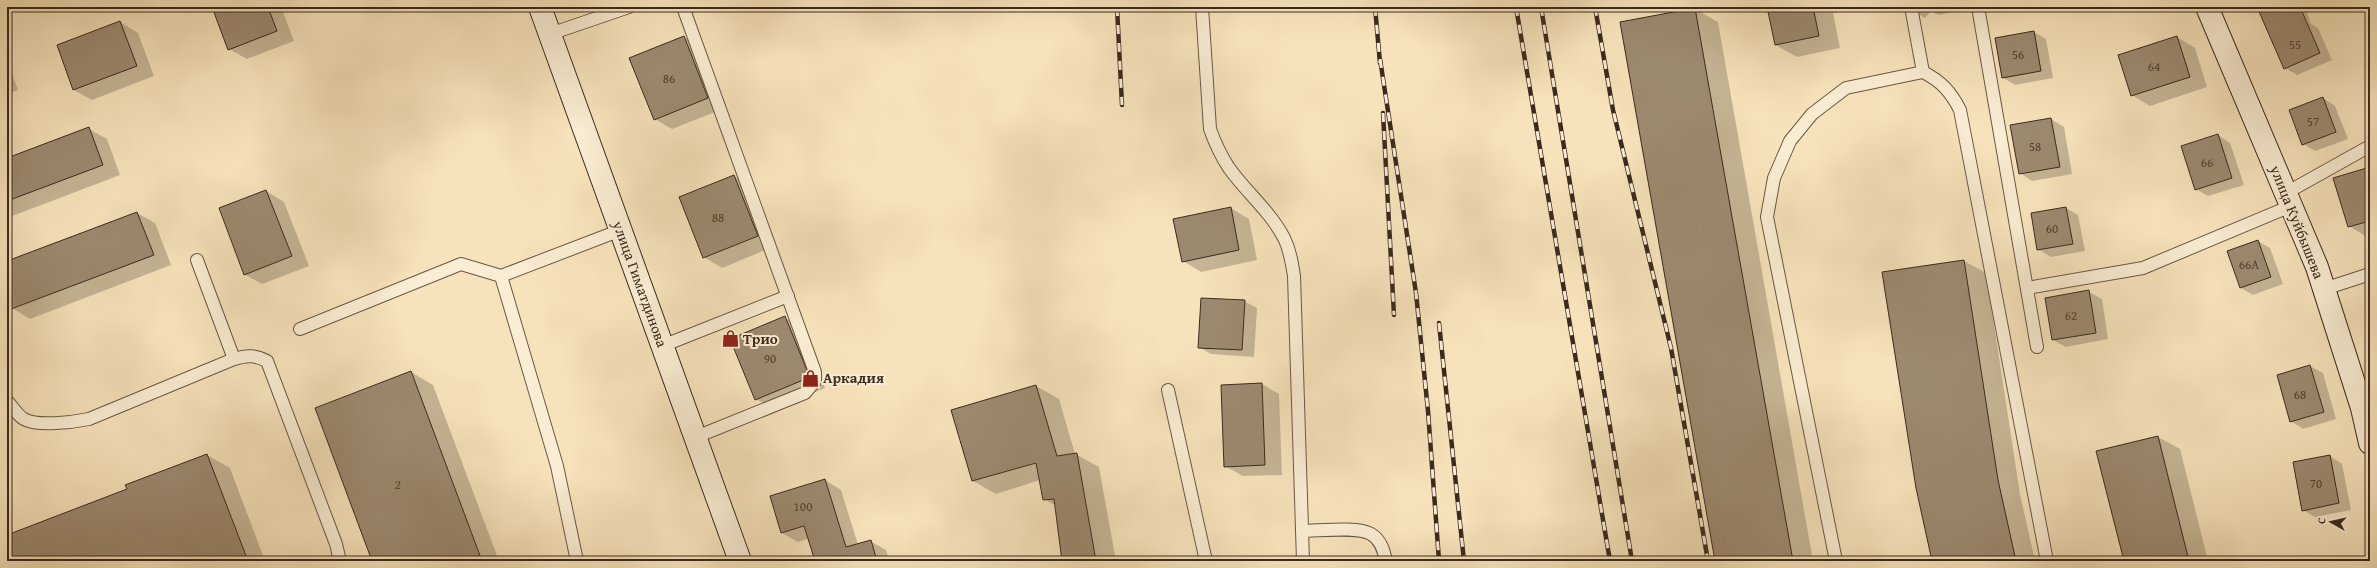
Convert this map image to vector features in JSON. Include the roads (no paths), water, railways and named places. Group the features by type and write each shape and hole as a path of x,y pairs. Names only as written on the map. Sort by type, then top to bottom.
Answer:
{"main road":[{"name":"улица Гиматдинова","path":"540,7 740,561"},
{"name":"улица Куйбышева","path":"2207,7 2324,288 2362,408 2370,443"}],"lane":[{"path":"550,34 629,7"},
{"path":"682,7 815,372 812,387 805,393 696,437"},
{"path":"1202,7 1210,129 1215,143 1230,169 1271,218 1284,238 1291,257 1294,276 1303,561"},
{"path":"1911,7 1923,72"},
{"path":"1978,7 2037,347"},
{"path":"1836,561 1767,217 1772,186 1790,141 1812,114 1846,88 1923,72 1936,79 1951,93 1960,110 2047,561"},
{"path":"2027,288 2143,268 2288,199 2370,146"},
{"path":"300,329 461,264 501,276 621,230"},
{"path":"197,260 234,359"},
{"path":"2324,288 2370,274"},
{"path":"501,276 558,466 577,561"},
{"path":"662,346 788,296"},
{"path":"7,401 24,420 46,423 68,423 89,420 234,359 249,355 267,361 336,544 340,561"},
{"path":"1168,390 1206,561"},
{"path":"1302,531 1357,530 1371,534 1382,544 1386,561"}],"railway":[{"path":"1117,7 1122,105"},
{"path":"1375,7 1380,63"},
{"path":"1516,7 1610,561"},
{"path":"1541,7 1632,561"},
{"path":"1595,7 1613,110 1671,348 1708,561"},
{"path":"1380,59 1416,293 1428,411 1439,561"},
{"path":"1383,113 1394,315"},
{"path":"1439,323 1464,561"}],"place":[{"name":"Трио","path":"730,339"},
{"name":"Аркадия","path":"810,378"}]}
